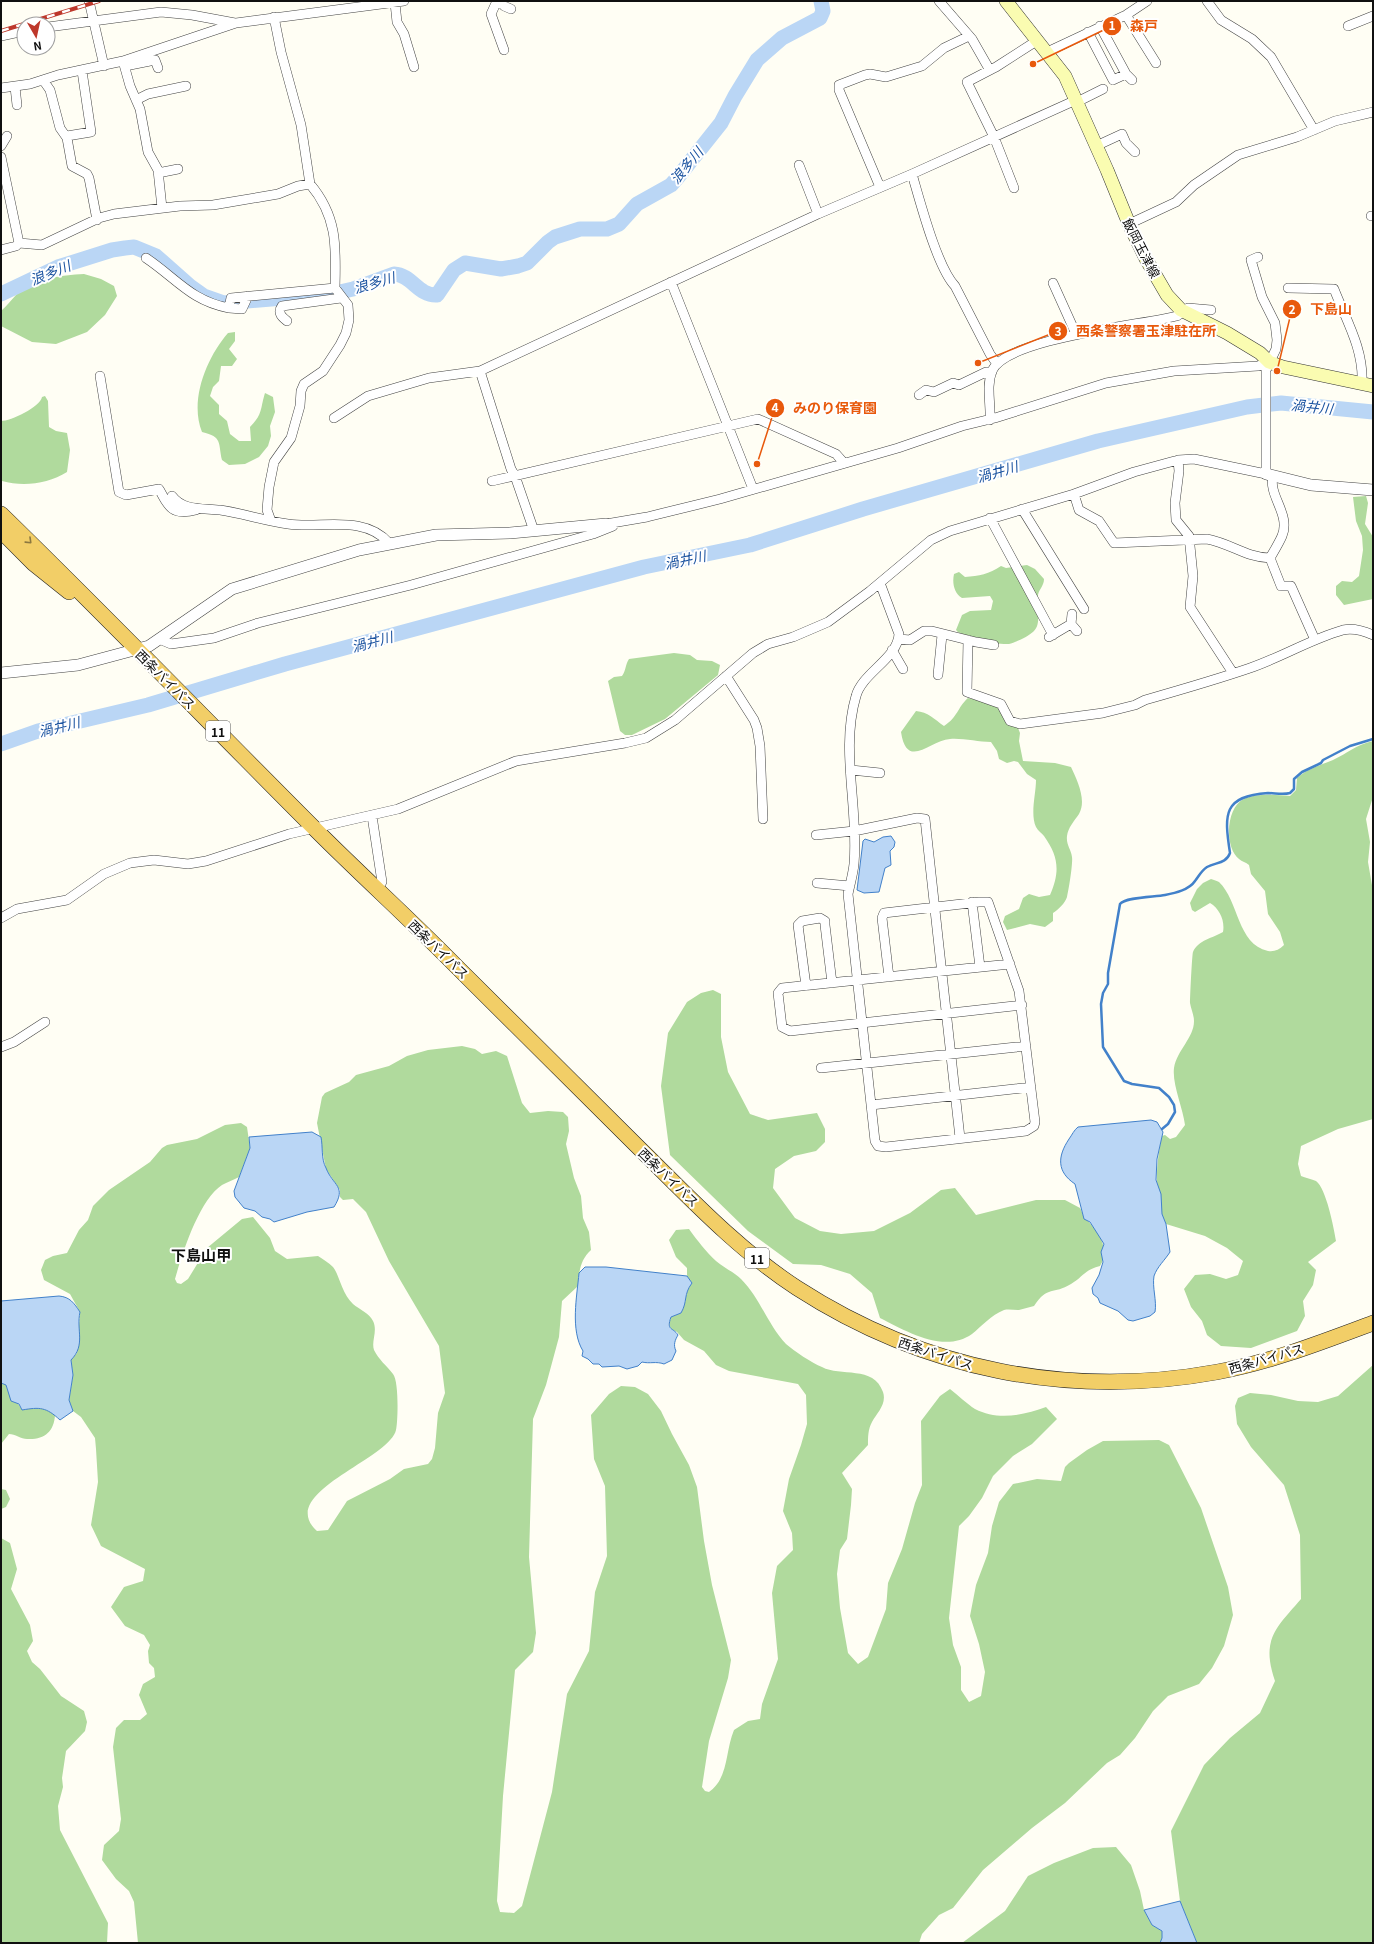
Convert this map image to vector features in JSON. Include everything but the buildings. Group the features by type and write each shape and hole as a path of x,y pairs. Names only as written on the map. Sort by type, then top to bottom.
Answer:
{"highway":[{"name":"西条バイパス","path":"1,514 376,889 429,939 657,1166 740,1244 795,1286 842,1314 894,1340 968,1364 1037,1378 1090,1382 1140,1381 1218,1371 1253,1364 1323,1342 1373,1323"},
{"name":"西条バイパス","path":"1,531 34,564 119,633"}],"main road":[{"name":"飯岡玉津線","path":"1006,1 1065,76 1129,224 1146,259 1167,295 1184,312 1227,333 1260,353 1267,366 1282,367 1368,385"}],"street":[{"path":"89,1 104,66"},
{"path":"504,50 491,14 498,1 511,9"},
{"path":"939,1 969,36 988,67 992,69"},
{"path":"1047,52 1126,15 1147,1"},
{"path":"1207,1 1221,20 1252,39 1271,57 1314,130"},
{"path":"123,64 236,23 400,2 397,22 404,34 414,67"},
{"path":"56,26 161,12 192,15 236,23"},
{"path":"1126,15 1156,63"},
{"path":"1348,26 1373,16"},
{"path":"271,521 267,510 273,468 276,458 291,438 299,413 300,391 304,384 323,371 340,345 346,333 349,320 348,305 338,293 336,246 330,217 321,198 310,184 301,125 281,52 274,17"},
{"path":"1088,32 1113,80 1129,77 1100,26"},
{"path":"1,36 16,33"},
{"path":"880,187 839,90 839,85 865,75 886,77 922,66 944,48 969,36"},
{"path":"1014,188 994,137 967,82 992,69 1038,40"},
{"path":"1,88 14,87 104,66 155,60 158,68"},
{"path":"123,64 143,117 148,152 158,173 162,208"},
{"path":"66,136 91,132 82,71"},
{"path":"43,80 50,90 60,128 66,136 72,166 86,174 89,178 97,220"},
{"path":"136,100 148,94 186,86"},
{"path":"14,87 17,105"},
{"path":"334,418 368,396 429,378 480,371 818,214 1103,89"},
{"path":"1129,224 1176,202 1194,185 1238,155 1314,130 1335,121 1373,112"},
{"path":"1096,146 1122,134 1126,143 1135,152"},
{"path":"1,146 7,136"},
{"path":"1,157 19,243"},
{"path":"798,165 818,214"},
{"path":"158,173 178,169"},
{"path":"912,174 932,236 948,278 955,286 990,354 997,364"},
{"path":"1,250 16,246 19,243 42,244 114,214 162,208 214,205 278,194 298,186 310,184"},
{"path":"1258,257 1250,260 1262,297 1275,323 1277,340 1276,348 1267,366 1266,430 1271,483 1284,516 1284,524 1283,535 1270,558"},
{"path":"146,258 195,297 209,304 230,305 231,298 247,300 338,293"},
{"path":"671,282 729,425 753,489"},
{"path":"1054,283 1076,334"},
{"path":"1288,288 1334,289 1357,344 1363,373 1368,385"},
{"path":"287,321 281,316 280,311 282,306 338,293"},
{"path":"990,420 989,390 992,372 997,364 1005,358 1045,342 1076,334 1173,317 1184,312 1188,308 1211,310"},
{"path":"1,673 78,665 141,655 149,646 232,589 327,558 389,543 436,535 534,531 606,524 680,510 898,448 962,426 990,420 1106,383 1156,373 1267,366"},
{"path":"480,371 511,469 515,476 534,531"},
{"path":"919,395 926,390 934,392 953,383 958,385 986,372 992,372"},
{"path":"100,376 119,492 126,495 159,489 167,505 172,510 180,512 198,509 223,510 289,525 338,524 358,527 379,534 389,543"},
{"path":"492,481 758,419 836,454 844,463"},
{"path":"1,918 17,909 67,900 104,874 126,864 154,860 188,864 206,861 315,828 372,816 404,807 516,761 625,743 646,738 675,720 761,648 828,622 880,583 935,537 950,530 1074,494 1134,472 1178,460 1194,459 1311,485 1373,490"},
{"path":"1178,460 1179,471 1174,503 1176,520 1187,532 1189,539 1192,576 1190,607 1233,673"},
{"path":"1074,494 1079,510 1099,521 1114,543 1207,539 1221,542 1243,553 1256,557 1270,558"},
{"path":"172,496 180,504 198,509"},
{"path":"1022,509 1084,609"},
{"path":"990,518 1050,636 1072,619 1077,631"},
{"path":"159,639 170,644 214,638 258,623 411,585 593,534 626,521"},
{"path":"1270,558 1281,586 1291,586 1316,640"},
{"path":"880,583 899,634 899,639 892,650 859,688 856,696 850,728 854,864 848,894 875,1141 878,1146 886,1147 1031,1129 1035,1122 1022,1005 990,905 984,902 972,902 887,912 883,915 888,977"},
{"path":"968,640 967,692 1001,704 1010,721 1020,724 1096,714 1124,708 1279,657 1316,640 1344,630 1361,631 1373,635"},
{"path":"899,639 910,640 924,632 932,631 942,635 994,645"},
{"path":"938,675 942,635"},
{"path":"892,650 903,669"},
{"path":"726,676 754,720 757,728 760,746 763,819"},
{"path":"852,770 880,773"},
{"path":"372,816 382,882 376,889"},
{"path":"816,835 854,831 917,818 924,819 960,1138"},
{"path":"817,883 850,886"},
{"path":"972,902 980,967"},
{"path":"806,986 798,925 802,920 820,918 825,921 832,983"},
{"path":"1010,964 782,988 779,990 784,1029 790,1030 862,1023 1022,1005"},
{"path":"1,1047 14,1042 45,1022"},
{"path":"821,1068 1026,1046"},
{"path":"871,1105 1031,1087"}],"green space":[{"path":"84,274 101,279 114,286 117,296 105,315 87,332 56,344 32,342 1,326 1,311 16,295 23,290 31,285 48,279 66,275"},
{"path":"235,332 235,341 229,349 237,359 232,366 221,366 219,381 213,387 210,396 219,405 219,414 227,421 230,434 239,441 251,441 250,427 259,415 265,393 273,397 275,412 270,426 271,436 268,446 259,457 245,464 229,465 222,460 217,439 202,432 198,406 202,380 213,354 228,333"},
{"path":"45,396 48,401 49,427 56,431 67,433 70,450 67,472 44,482 18,484 2,481 1,421 11,419 24,413 36,405 42,397"},
{"path":"1366,496 1368,503 1365,524 1373,537 1373,599 1344,605 1336,595 1336,586 1342,581 1352,582 1359,576 1363,550 1362,536 1356,521 1353,497"},
{"path":"1027,565 1035,569 1044,579 1038,595 1038,624 1034,631 1018,641 1004,644 965,636 956,630 962,615 970,611 991,610 993,601 990,596 962,598 959,596 954,588 954,574 959,572 965,577 975,576 988,573 1001,566 1006,568"},
{"path":"674,653 690,655 697,660 712,661 720,665 718,675 665,719 632,735 625,735 620,731 608,681 614,677 622,676 629,659"},
{"path":"968,698 998,705 1018,728 1020,733 1019,741 1023,761 1055,763 1071,767 1078,784 1082,796 1081,808 1079,814 1070,827 1067,836 1067,842 1072,860 1067,897 1062,906 1053,913 1053,921 1045,927 1030,924 1007,930 1003,922 1005,916 1019,909 1023,898 1029,894 1039,897 1050,895 1055,879 1056,865 1053,851 1034,822 1033,810 1036,780 1027,774 1018,762 1014,761 1007,763 999,759 997,751 991,742 950,739 914,752 908,750 904,744 901,732 916,711 927,714 944,726 955,716"},
{"path":"1373,741 1373,797 1366,819 1370,842 1368,862 1373,891 1373,1119 1338,1129 1301,1146 1298,1164 1301,1176 1316,1181 1320,1185 1329,1209 1336,1241 1308,1262 1316,1270 1313,1285 1303,1301 1305,1316 1297,1331 1251,1348 1221,1346 1207,1335 1202,1321 1191,1307 1184,1289 1195,1275 1210,1274 1226,1279 1238,1275 1243,1261 1227,1248 1205,1236 1166,1224 1157,1192 1158,1157 1162,1136 1165,1135 1170,1139 1176,1137 1185,1125 1176,1089 1174,1068 1178,1055 1188,1039 1193,1027 1194,1019 1190,1003 1193,952 1202,942 1223,932 1221,916 1214,906 1210,903 1195,912 1192,910 1190,903 1197,889 1203,883 1211,879 1219,882 1226,890 1239,921 1250,940 1258,947 1268,951 1274,951 1282,947 1284,945 1280,932 1268,914 1265,891 1251,874 1249,865 1239,859 1231,846 1229,828 1234,810 1238,803 1249,797 1267,795 1290,796 1296,790 1297,778 1305,772 1333,760 1356,747"},
{"path":"713,990 721,994 721,1037 728,1072 750,1114 768,1120 817,1113 825,1129 825,1142 816,1151 794,1156 775,1169 773,1188 795,1218 820,1231 841,1234 874,1231 910,1213 941,1190 955,1188 976,1215 1036,1200 1065,1200 1080,1208 1084,1217 1099,1235 1104,1247 1103,1260 1100,1266 1090,1270 1065,1287 1043,1295 1034,1306 1019,1310 1004,1310 999,1312 972,1334 961,1340 949,1342 937,1341 913,1334 880,1318 872,1293 850,1274 821,1265 793,1264 748,1231 670,1155 661,1086 668,1033 687,1002 701,993"},
{"path":"462,1046 475,1049 482,1054 496,1051 507,1056 522,1103 530,1113 548,1111 563,1112 568,1117 569,1131 566,1144 574,1178 581,1196 583,1218 589,1232 591,1250 582,1262 578,1286 562,1301 559,1337 546,1385 533,1419 529,1557 536,1633 533,1652 515,1670 503,1796 497,1901 500,1912 514,1913 522,1906 552,1792 567,1694 589,1651 595,1592 607,1556 605,1486 594,1459 591,1415 609,1394 621,1386 635,1387 648,1394 661,1411 689,1465 697,1487 704,1541 712,1585 731,1660 728,1678 709,1741 702,1787 705,1791 709,1792 720,1779 726,1764 734,1730 748,1721 760,1719 762,1704 778,1659 772,1593 777,1566 793,1550 792,1533 783,1511 789,1479 807,1424 806,1395 798,1384 729,1371 716,1365 704,1351 684,1340 677,1332 671,1329 669,1324 671,1317 681,1313 687,1291 692,1283 687,1276 687,1268 676,1257 669,1240 676,1230 689,1229 712,1257 748,1286 780,1337 789,1347 813,1363 829,1370 856,1373 872,1378 879,1384 883,1392 883,1404 870,1427 868,1445 842,1473 852,1489 847,1539 840,1550 837,1574 840,1608 848,1653 858,1664 868,1657 886,1609 888,1583 902,1549 915,1503 922,1485 921,1421 940,1396 950,1389 975,1409 984,1413 1002,1416 1011,1416 1046,1407 1057,1419 1032,1444 1013,1456 993,1476 982,1498 969,1516 959,1526 949,1618 953,1645 961,1667 961,1690 969,1702 981,1696 985,1672 979,1644 970,1616 976,1585 988,1553 992,1526 999,1502 1013,1484 1037,1479 1061,1481 1065,1467 1069,1463 1103,1441 1159,1440 1169,1445 1201,1508 1228,1587 1233,1615 1224,1646 1212,1668 1199,1684 1168,1696 1153,1711 1135,1738 1120,1755 1107,1763 1065,1803 1032,1828 983,1870 953,1908 939,1915 922,1934 919,1943 138,1943 134,1902 129,1891 116,1879 102,1860 104,1845 119,1831 121,1819 113,1747 116,1728 124,1720 140,1720 147,1714 139,1695 143,1684 155,1677 154,1668 149,1663 148,1651 150,1645 144,1635 125,1626 111,1607 124,1587 143,1581 145,1569 101,1546 91,1525 98,1482 95,1438 81,1417 73,1411 69,1400 73,1375 71,1360 77,1353 80,1312 70,1294 44,1280 41,1270 45,1260 53,1256 67,1253 79,1230 88,1220 93,1206 109,1190 150,1162 162,1148 167,1145 197,1139 225,1125 241,1123 247,1127 250,1148 239,1177 222,1185 206,1202 192,1228 175,1279 177,1283 181,1284 188,1279 207,1248 242,1219 253,1217 270,1238 275,1251 287,1259 318,1256 326,1261 335,1270 343,1290 349,1300 372,1318 375,1328 373,1343 374,1350 395,1378 398,1401 396,1430 389,1441 375,1453 322,1490 311,1503 308,1517 317,1531 328,1530 347,1501 390,1479 404,1469 428,1464 432,1459 435,1448 438,1413 445,1393 439,1346 389,1261 366,1212 353,1199 343,1200 340,1197 340,1190 326,1169 317,1123 322,1097 325,1093 349,1082 356,1075 389,1066 407,1056 428,1050"},
{"path":"1373,1365 1373,1943 1197,1943 1180,1901 1171,1831 1204,1765 1230,1738 1260,1713 1275,1681 1271,1667 1270,1655 1270,1645 1273,1636 1284,1619 1301,1599 1300,1535 1284,1485 1251,1447 1237,1424 1235,1406 1238,1398 1250,1393 1271,1395 1298,1401 1318,1402 1338,1396"},
{"path":"1,1383 6,1385 9,1394 22,1410 35,1408 43,1409 55,1415 53,1426 47,1434 38,1438 27,1439 9,1434 1,1444"},
{"path":"1,1489 6,1490 10,1499 6,1507 1,1509"},
{"path":"1,1538 10,1543 17,1569 11,1589 30,1625 33,1641 27,1651 32,1662 40,1669 61,1696 84,1711 87,1722 85,1731 66,1751 62,1778 63,1787 58,1806 60,1830 108,1923 107,1943 1,1943"},
{"path":"1116,1847 1131,1865 1140,1891 1144,1910 1152,1925 1162,1931 1160,1943 962,1943 1005,1911 1028,1876 1054,1863 1093,1848"}],"water":[{"path":"891,836 895,842 894,847 890,851 891,865 885,868 879,892 864,893 857,890 863,841 865,839 874,842 883,837"},
{"path":"1151,1120 1157,1122 1163,1132 1157,1159 1156,1180 1161,1194 1162,1214 1166,1224 1170,1252 1154,1276 1155,1312 1150,1316 1133,1321 1128,1320 1118,1311 1100,1303 1098,1298 1093,1294 1092,1288 1099,1275 1103,1262 1101,1252 1104,1244 1090,1222 1084,1219 1075,1184 1069,1179 1062,1169 1061,1158 1065,1146 1078,1127"},
{"path":"312,1132 321,1137 324,1164 338,1186 339,1195 334,1207 307,1212 274,1222 270,1219 262,1217 255,1211 244,1208 235,1197 234,1191 250,1148 249,1137"},
{"path":"585,1267 606,1267 687,1276 692,1283 687,1291 683,1309 681,1313 671,1317 669,1325 678,1335 675,1343 676,1351 672,1360 664,1364 642,1362 638,1366 627,1369 619,1366 602,1367 599,1364 593,1364 582,1356 583,1351 579,1343 575,1323 575,1313 579,1273"},
{"path":"59,1296 71,1301 80,1312 80,1337 78,1349 71,1360 73,1375 69,1400 73,1411 60,1420 47,1410 34,1408 22,1410 19,1404 11,1401 6,1385 1,1383 1,1301"},
{"path":"1180,1901 1197,1943 1160,1943 1162,1931 1152,1925 1144,1910"}],"waterway":[{"name":"浪多川","path":"1,294 58,267 112,250 134,247 156,256 190,286 204,296 224,303 331,294 353,289 394,274 406,278 425,292 437,295 454,270 465,263 501,269 527,263 555,237 580,229 607,229 619,224 637,204 671,185 721,123 735,96 757,60 782,38 820,18 823,11 821,1"},
{"name":"渦井川","path":"1,744 38,731 148,705 285,664 644,567 750,545 863,509 1098,441 1247,407 1281,403 1373,412"},
{"path":"1162,1129 1168,1124 1175,1112 1174,1105 1169,1097 1159,1088 1132,1084 1124,1081 1103,1047 1101,1004 1103,993 1108,984 1108,973 1120,904 1128,900 1160,896 1182,891 1189,887 1207,867 1223,861 1228,857 1230,853 1227,828 1228,818 1230,810 1235,803 1242,798 1253,795 1290,793 1294,789 1294,779 1302,772 1350,746 1373,739"}],"railway":[{"path":"1,31 99,1"}],"place":[{"name":"森戸","path":"1033,64"},
{"name":"西条警察署玉津駐在所","path":"978,363"},
{"name":"下島山","path":"1277,371"},
{"name":"みのり保育園","path":"757,464"}],"district":[{"name":"下島山甲","path":"201,1254"}]}
